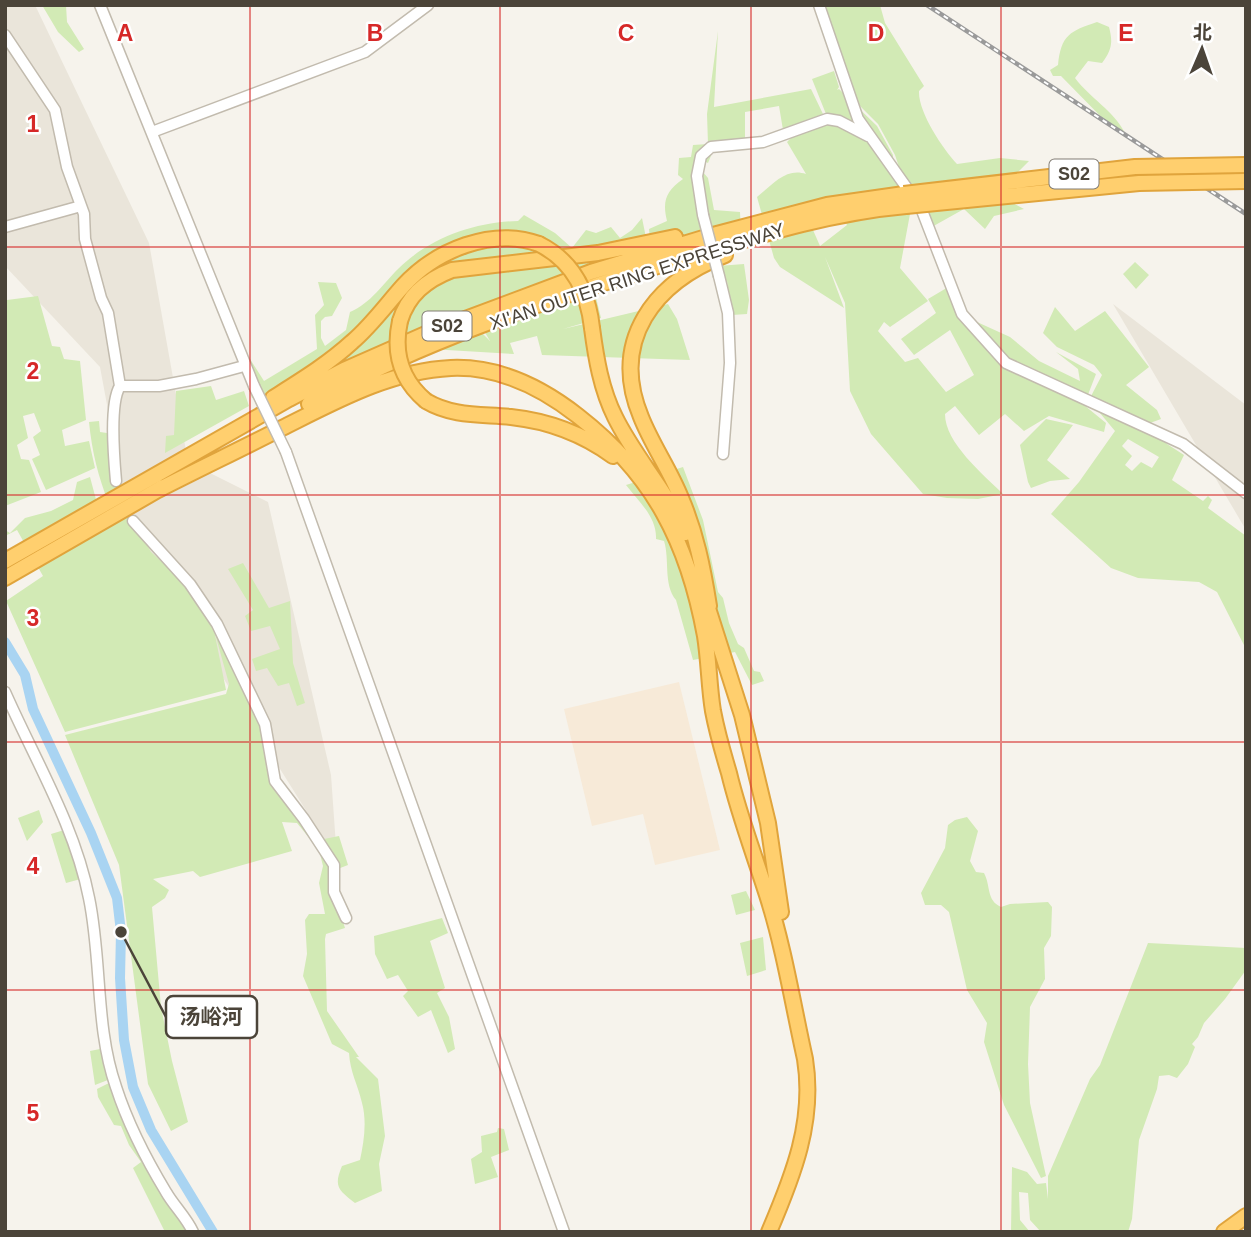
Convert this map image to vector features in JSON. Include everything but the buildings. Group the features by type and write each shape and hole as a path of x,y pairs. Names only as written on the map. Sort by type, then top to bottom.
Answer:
{"highway":[{"name":"XI'AN OUTER RING EXPRESSWAY","path":"5,578 29,556 173,466 344,370 467,317 591,272 755,223 859,205 1135,167 1246,165"},
{"name":"XI'AN OUTER RING EXPRESSWAY","path":"905,200 1139,183 1246,181"},
{"name":"XI'AN OUTER RING EXPRESSWAY","path":"5,561 29,556 158,490 352,381 453,337 631,274 859,205"},
{"path":"653,494 617,459 590,440 572,432 534,420 454,412 426,401 410,385 401,366 397,344 400,321 414,294 433,278 452,270 620,249 776,211 859,205"},
{"path":"711,618 694,530 635,398 631,366 637,335 657,298 690,270 859,205"},
{"path":"173,466 327,363 361,335 410,279 455,249 488,239 513,238 539,244 563,260 576,276 588,304 599,373 610,406 682,525 693,556 742,715 768,823 777,896 817,1085 816,1113 808,1151 776,1232"},
{"path":"158,490 373,385 414,373 464,368 504,375 553,398 609,442 641,477 677,536 686,561 704,633 713,711 743,826 768,898 806,1059 806,1125 790,1181 769,1232"},
{"path":"758,1232 800,1149"},
{"path":"1224,1232 1246,1216"},
{"path":"1239,1232 1246,1227"}],"street":[{"path":"100,5 244,366 286,452 564,1232"},
{"path":"152,132 365,52 428,5"},
{"path":"819,5 858,119 921,208 962,314 1006,363 1183,444 1246,493"},
{"path":"6,35 55,110 67,167 81,206 85,239 101,298 108,313 120,386 115,394 114,450 117,481"},
{"path":"723,454 730,363 728,313 703,215 697,176 701,156 711,148 763,142 827,119 839,121 871,138"},
{"path":"5,227 81,206"},
{"path":"120,386 159,386 244,366"},
{"path":"133,521 190,584 217,624 265,724 275,780 304,818 334,865 334,892 346,918"},
{"path":"5,692 81,863 98,950 100,1001 116,1088 145,1156 193,1232"}],"shaded area":[{"path":"5,5 35,5 149,243 188,462 268,502 331,775 337,860 130,529 100,367 5,266"},
{"path":"1113,304 1246,405 1246,530"},
{"path":"679,682 720,850 655,865 643,814 592,826 564,709"}],"green space":[{"path":"42,5 66,5 67,22 84,49 79,52 58,32"},
{"path":"819,5 880,5 885,23 924,86 919,91 927,119 957,164 1000,158 1029,161 1001,189 1003,198 1024,209 994,216 985,229 964,209 930,228 918,204 910,214 900,268 928,301 890,327 884,322 878,331 905,362 918,358 946,392 974,375 950,330 914,355 901,339 936,313 928,299 955,283 969,324 975,332 977,322 1010,337 1039,361 1080,381 1078,369 1056,352 1096,374 1084,405 1106,423 1104,432 1049,416 1024,431 1005,414 979,435 955,406 945,414 951,436 958,447 1003,494 978,499 923,494 871,434 850,391 845,303 825,257 844,308 780,267 774,258 757,197 786,175 799,172 806,174 787,142 793,136 834,120 867,134 901,173 895,155 878,124 844,90","holes":["838,208 847,225 820,246 813,230"]},
{"path":"1097,22 1109,27 1110,50 1102,63 1088,61 1075,78 1125,133 1113,129 1061,76 1053,76 1050,70 1058,65 1062,47 1069,36 1080,28"},
{"path":"718,31 714,107 811,89 823,114 783,130 779,106 745,112 745,141 715,146 708,163 704,161 702,171 708,178 714,210 740,212 742,252 716,252 714,235 650,240 649,229 667,221 665,202 673,188 683,179 678,175 679,158 691,157 693,145 708,144 707,114"},
{"path":"834,71 839,87 837,90 877,126 893,158 869,130 826,114 812,79"},
{"path":"524,215 555,233 572,248 586,230 596,233 611,227 620,238 632,230 642,218 652,267 592,281 601,318 563,329 668,304 677,319 690,360 542,355 537,336 510,343 514,354 430,349 482,333 490,341 483,329 252,398 240,364 250,359 264,381 317,349 315,315 324,305 318,282 336,283 342,298 332,316 321,321 321,338 325,346 346,330 350,312 370,298 410,258 438,240 469,228 518,221"},
{"path":"1135,262 1149,275 1136,289 1123,274"},
{"path":"744,264 749,300 747,314 732,315 727,281 720,280 718,266"},
{"path":"38,296 52,346 60,347 64,359 80,361 86,420 62,430 65,446 89,441 95,468 46,490 32,459 40,455 33,437 41,431 34,413 23,416 28,438 17,445 21,459 29,460 41,492 5,506 7,300"},
{"path":"1055,307 1075,331 1105,311 1149,367 1126,385 1157,410 1161,419 1150,423 1167,444 1184,455 1172,480 1203,501 1208,496 1212,500 1208,508 1246,536 1246,649 1217,592 1199,582 1138,578 1111,568 1051,514 1079,482 1115,431 1089,400 1102,375 1094,365 1057,347 1043,333","holes":["1128,439 1159,457 1152,468 1141,462 1132,471 1125,465 1132,456 1122,446"]},
{"path":"211,386 216,400 244,391 249,406 165,453 166,436 174,435 176,391"},
{"path":"1046,419 1073,425 1047,460 1070,479 1050,481 1031,488 1020,445"},
{"path":"99,421 100,432 114,434 112,463 128,512 151,552 188,586 212,622 258,720 271,783 324,842 324,839 339,836 348,865 335,870 332,887 345,928 326,934 327,1011 359,1057 356,1057 378,1079 385,1136 379,1164 382,1191 355,1203 341,1191 338,1179 342,1166 360,1160 364,1110 349,1053 332,1044 303,976 307,954 305,920 309,914 325,914 319,883 323,866 319,850 297,823 282,822 292,851 200,877 193,871 153,879 169,890 165,898 152,907 161,1007 188,1122 171,1131 148,1084 119,865 65,735 226,694 229,684 214,630 226,690 65,732 6,601 43,576 17,530 5,536 5,530 10,533 25,518 51,511 73,500 77,482 90,477 98,507 109,504 96,464 90,433 89,422"},
{"path":"683,467 703,520 718,592 723,598 729,623 754,671 760,672 764,681 752,685 735,652 693,660 676,600 669,587 664,541 656,539 654,524 626,485"},
{"path":"243,563 269,608 290,601 293,663 305,703 297,706 289,683 278,686 267,668 256,671 252,659 280,649 270,626 251,631 245,616 253,610 228,569"},
{"path":"39,810 43,822 27,841 18,818"},
{"path":"967,817 978,831 970,861 976,872 984,873 993,901 1001,907 1048,902 1052,907 1051,936 1044,948 1045,979 1030,1007 1030,1103 1046,1176 1041,1178 1004,1105 984,1042 987,1023 967,990 949,912 941,905 925,905 921,893 945,848 948,825"},
{"path":"71,828 88,877 66,883 51,834"},
{"path":"746,891 755,910 736,915 731,895"},
{"path":"442,918 448,933 430,941 445,988 437,993 449,1017 455,1049 448,1053 431,1010 418,1017 403,996 408,991 398,975 387,979 375,954 374,936"},
{"path":"763,937 766,970 747,976 740,943"},
{"path":"1148,943 1246,948 1246,970 1204,1023 1192,1044 1195,1047 1188,1064 1177,1078 1159,1076 1139,1140 1132,1219 1128,1232 1041,1232 1030,1220 1028,1193 1019,1192 1020,1220 1030,1232 1011,1232 1012,1167 1027,1172 1037,1184 1046,1183 1048,1199 1048,1176 1090,1079 1100,1065"},
{"path":"105,1048 113,1078 95,1085 90,1051"},
{"path":"113,1081 189,1232 165,1232 133,1168 141,1162 129,1145 121,1126 114,1125 98,1097 97,1089"},
{"path":"498,1128 504,1129 509,1150 491,1157 498,1177 475,1184 471,1159 482,1152 481,1136 497,1132"}],"waterway":[{"path":"5,642 25,675 33,709 91,833 117,898 121,932 120,978 124,1040 133,1087 151,1130 213,1232"}],"railway":[{"path":"927,5 1246,214"}],"place":[{"name":"汤峪河","path":"121,932"}]}
